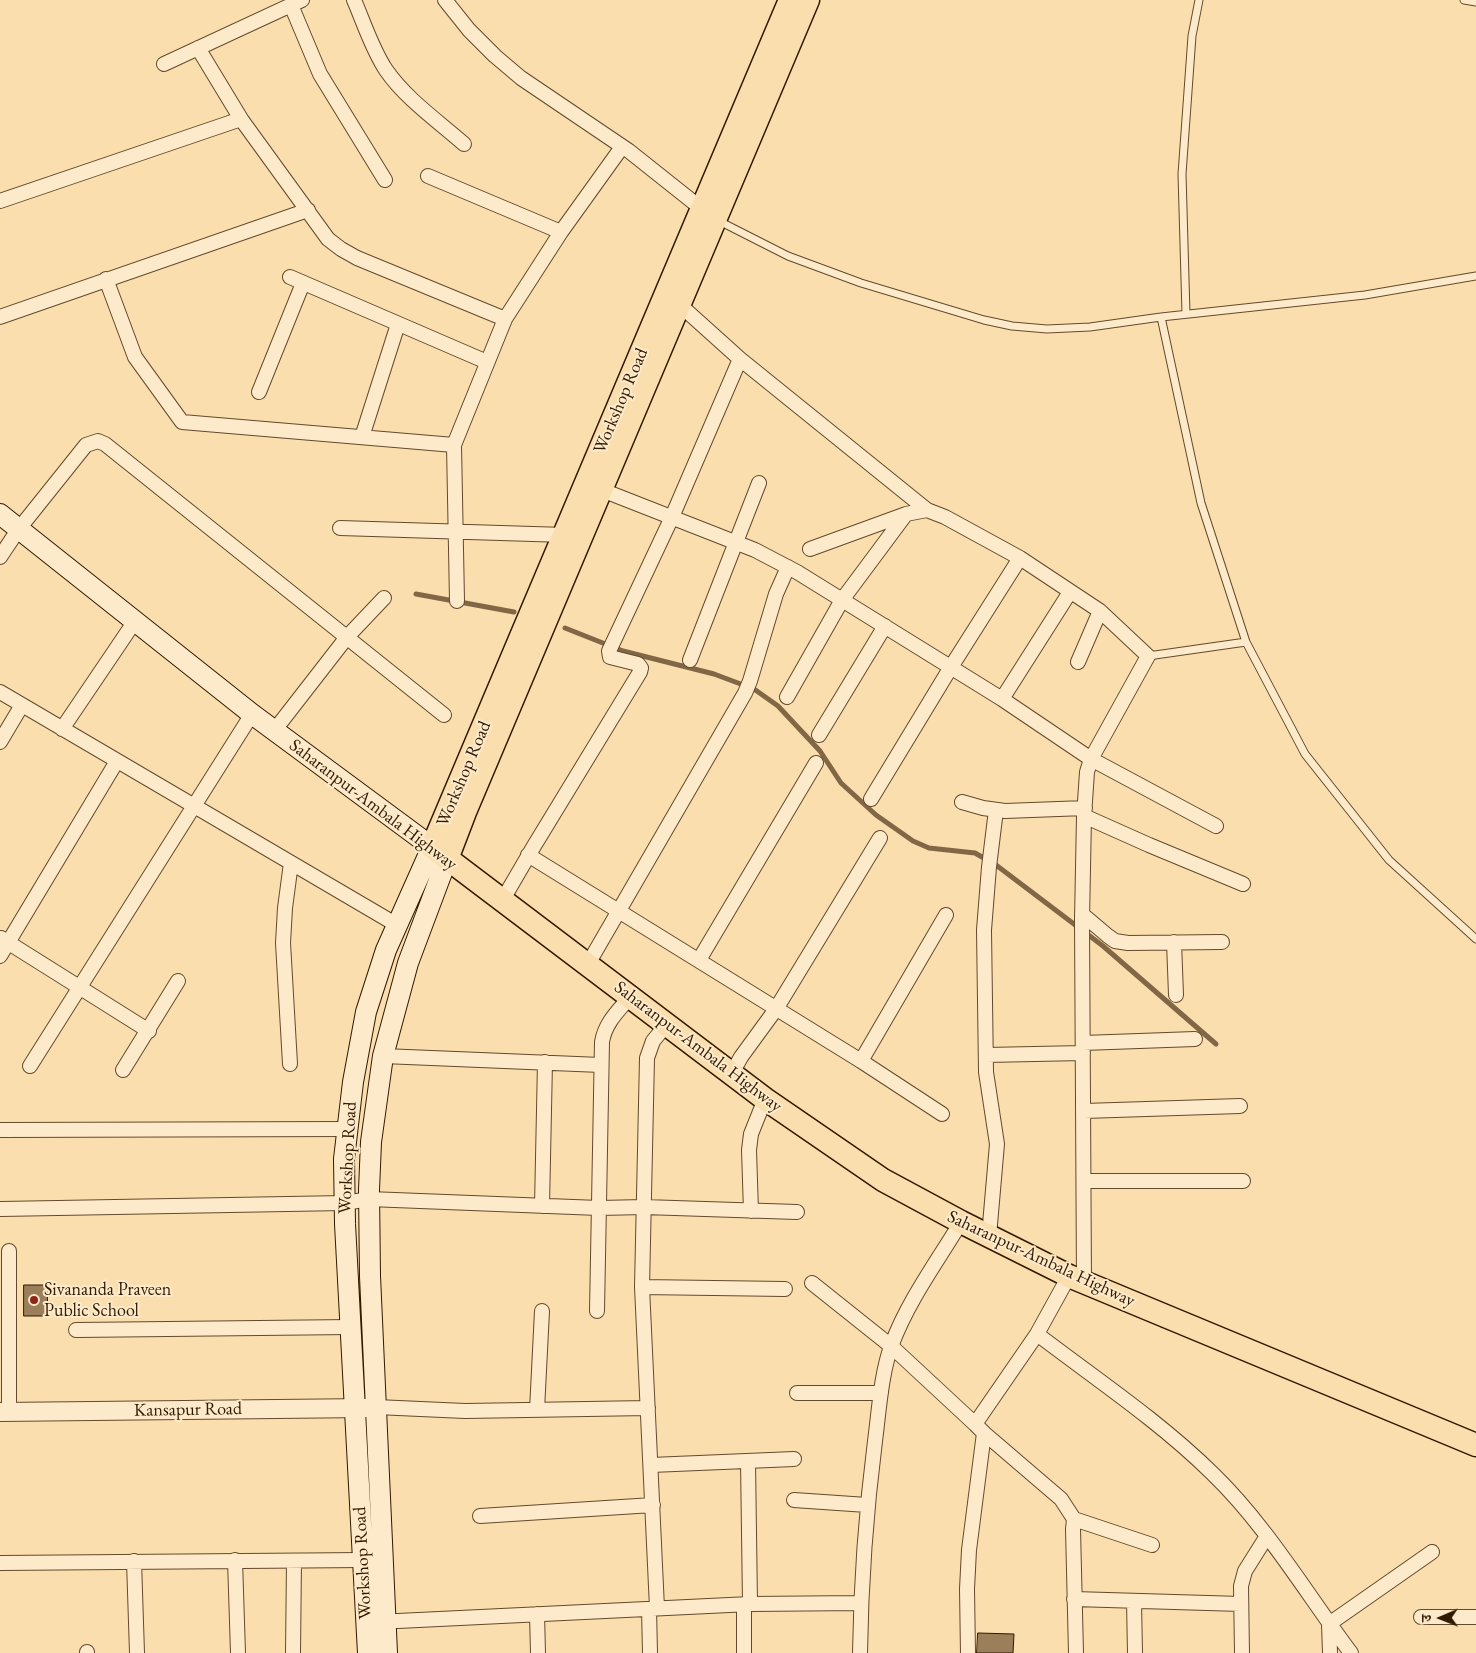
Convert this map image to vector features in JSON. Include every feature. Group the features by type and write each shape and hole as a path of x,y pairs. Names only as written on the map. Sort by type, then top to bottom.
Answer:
{"main road":[{"name":"Workshop Road","path":"387,1653 376,1622 363,1560 345,1203 344,1160 353,1082 366,1012 386,950 397,925 465,812 680,305 709,214 790,0"},
{"name":"Workshop Road","path":"368,1653 376,1622 376,1407 370,1276 369,1199 371,1142 383,1056 440,853 565,535 709,214 808,0"},
{"name":"Saharanpur-Ambala Highway","path":"0,514 274,731 440,853 765,1099 883,1180 961,1222 1077,1279 1476,1445"}],"street":[{"path":"354,0 368,35 386,71 406,94 464,144"},
{"path":"445,0 468,30 521,78 622,147 709,214"},
{"path":"164,64 296,2 320,74 385,180"},
{"path":"198,48 241,119 328,238 356,258 505,319"},
{"path":"0,201 241,119"},
{"path":"457,601 454,445 505,319 561,232 622,147"},
{"path":"428,176 561,232"},
{"path":"0,317 308,210"},
{"path":"106,279 135,357 182,422 454,445"},
{"path":"259,392 297,280 487,362"},
{"path":"680,305 740,359 927,510 945,517 1020,558 1100,611 1148,656 1090,759 1088,772 1084,812 1082,917 1084,1181 1077,1279 1037,1334 980,1428 969,1550 967,1589 968,1653"},
{"path":"362,437 398,324"},
{"path":"502,900 640,672 641,668 638,664 610,657 611,646 672,517 740,359"},
{"path":"0,557 18,530 86,445 98,441 105,444 444,715"},
{"path":"690,660 760,483"},
{"path":"602,490 736,542 788,567 1002,699 1090,759 1216,826"},
{"path":"810,549 906,514 927,510"},
{"path":"787,697 842,600 906,514"},
{"path":"340,528 565,535"},
{"path":"871,799 1020,558"},
{"path":"588,964 748,687 776,594 788,567"},
{"path":"1002,699 1070,592"},
{"path":"274,731 347,637 384,598"},
{"path":"1078,662 1100,611"},
{"path":"62,729 135,621"},
{"path":"819,735 885,626"},
{"path":"0,692 397,925"},
{"path":"0,742 22,706"},
{"path":"30,1066 252,714"},
{"path":"0,956 4,940 117,761"},
{"path":"699,960 816,763"},
{"path":"962,802 996,810 1084,812 1149,846 1243,884"},
{"path":"989,1236 997,1144 987,1084 984,930 996,810"},
{"path":"732,1073 741,1057 776,1009 880,838"},
{"path":"528,855 861,1061 942,1114"},
{"path":"290,1064 283,943 291,863"},
{"path":"861,1061 946,915"},
{"path":"1082,917 1115,941 1128,943 1222,942"},
{"path":"4,940 149,1031"},
{"path":"1174,942 1176,995"},
{"path":"123,1070 149,1031 178,981"},
{"path":"597,1311 601,1064 604,1030 630,997"},
{"path":"650,1653 653,1609 652,1505 642,1287 647,1058 653,1040 667,1024"},
{"path":"986,1055 1195,1039"},
{"path":"383,1056 601,1064"},
{"path":"542,1206 545,1062"},
{"path":"751,1211 749,1150 751,1134 765,1099"},
{"path":"1084,1111 1240,1106"},
{"path":"0,1130 348,1129"},
{"path":"1084,1181 1244,1181"},
{"path":"0,1209 345,1203 369,1199 599,1208 644,1207 796,1212"},
{"path":"860,1653 867,1505 881,1393 891,1346 904,1316 961,1222"},
{"path":"5,1412 9,1251"},
{"path":"812,1283 891,1346 1061,1499 1074,1519 1076,1653"},
{"path":"642,1287 785,1289"},
{"path":"537,1410 542,1311"},
{"path":"76,1330 351,1327"},
{"path":"1037,1334 1185,1448 1231,1492 1266,1536 1351,1653"},
{"path":"797,1392 881,1393"},
{"path":"376,1407 465,1411 648,1408"},
{"name":"Kansapur Road","path":"5,1412 376,1407"},
{"path":"651,1465 794,1459"},
{"path":"744,1653 747,1604 748,1461"},
{"path":"794,1500 867,1505"},
{"path":"480,1516 652,1505"},
{"path":"1074,1519 1152,1545"},
{"path":"1242,1653 1241,1586 1245,1571 1266,1536"},
{"path":"1329,1624 1432,1552"},
{"path":"235,1560 238,1653"},
{"path":"0,1563 363,1560"},
{"path":"134,1561 137,1653"},
{"path":"293,1653 294,1561"},
{"path":"1074,1599 1241,1604"},
{"path":"1134,1601 1135,1653"},
{"path":"376,1622 747,1604 861,1603"},
{"path":"537,1614 538,1653"},
{"path":"1421,1617 1476,1617"},
{"path":"1329,1624 1330,1653"}],"lane":[{"path":"1186,314 1182,174 1192,36 1199,0"},
{"path":"1464,0 1476,2"},
{"path":"709,214 788,256 852,280 984,320 1012,326 1047,329 1090,327 1365,294 1476,276"},
{"path":"1161,317 1201,503 1246,642 1311,762 1389,860 1476,939"},
{"path":"1148,656 1246,642"}],"building":[{"path":"24,1285 47,1285 48,1316 24,1316"},
{"path":"978,1633 1014,1634 1013,1653 977,1653"}],"waterway":[{"path":"416,594 514,612"},
{"path":"565,628 623,651 714,674 754,689 778,706 820,751 841,783 876,815 913,841 929,848 975,853 996,865 1103,946 1216,1044"}],"place":[{"name":"Sivananda Praveen Public School","path":"34,1300"}]}
